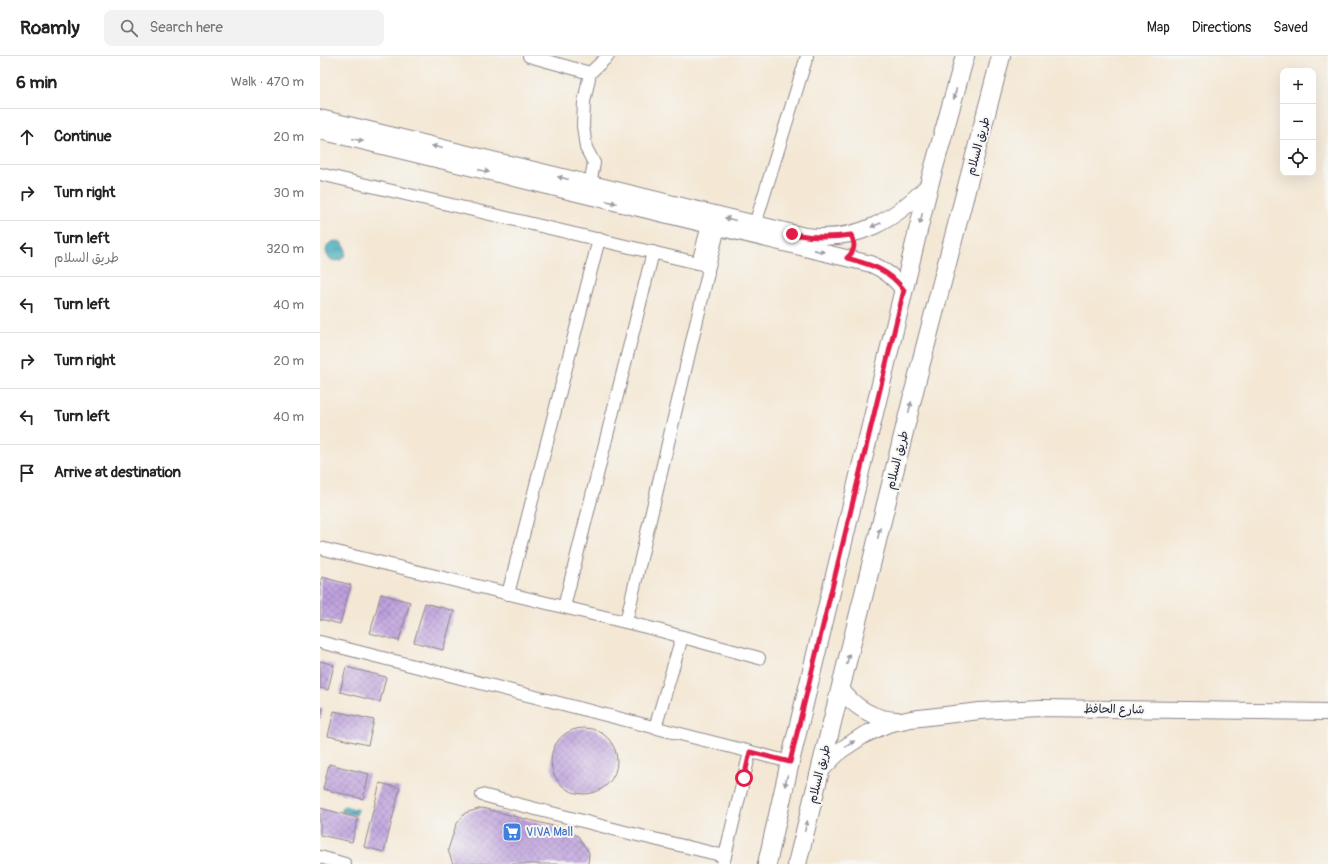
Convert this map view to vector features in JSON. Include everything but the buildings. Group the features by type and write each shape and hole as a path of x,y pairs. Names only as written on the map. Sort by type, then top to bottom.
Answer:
{"main road":[{"path":"767,864 790,762 929,186 965,56"},
{"name":"طريق السلام","path":"797,864 919,371 1001,56"}],"street":[{"path":"590,184 594,163 586,148 583,126 584,102 590,73 608,56"},
{"path":"754,230 807,56"},
{"path":"535,57 590,73"},
{"path":"320,118 590,184 870,264 881,268 890,274 898,281 904,290"},
{"path":"320,131 713,227 792,234 817,238 851,235 886,221 909,204 929,186"},
{"path":"320,174 653,252 703,266"},
{"path":"626,622 703,266 713,227"},
{"path":"847,258 851,255 855,247 855,243 851,235"},
{"path":"508,594 599,240"},
{"path":"564,607 653,252"},
{"path":"320,548 626,622 759,658"},
{"path":"655,728 682,637"},
{"path":"320,642 790,762"},
{"name":"شارع الحافظ","path":"840,688 854,704 867,712 881,718 900,720 980,711 1027,708 1328,712"},
{"name":"شارع الحافظ","path":"820,770 836,754 853,742 876,729 900,720"},
{"path":"482,796 628,833 724,860 750,752"},
{"path":"320,857 345,864"}],"water":[{"path":"336,241 343,244 346,251 343,258 336,261 329,258 326,251 329,244"},
{"path":"345,806 358,810 356,815 342,812 342,807"}],"place":[{"name":"VIVA Mall","path":"512,832"}],"route":[{"path":"744,778 750,752 790,762 904,290 898,281 881,268 847,258 851,255 855,247 855,243 851,235 817,238 792,234"}]}
